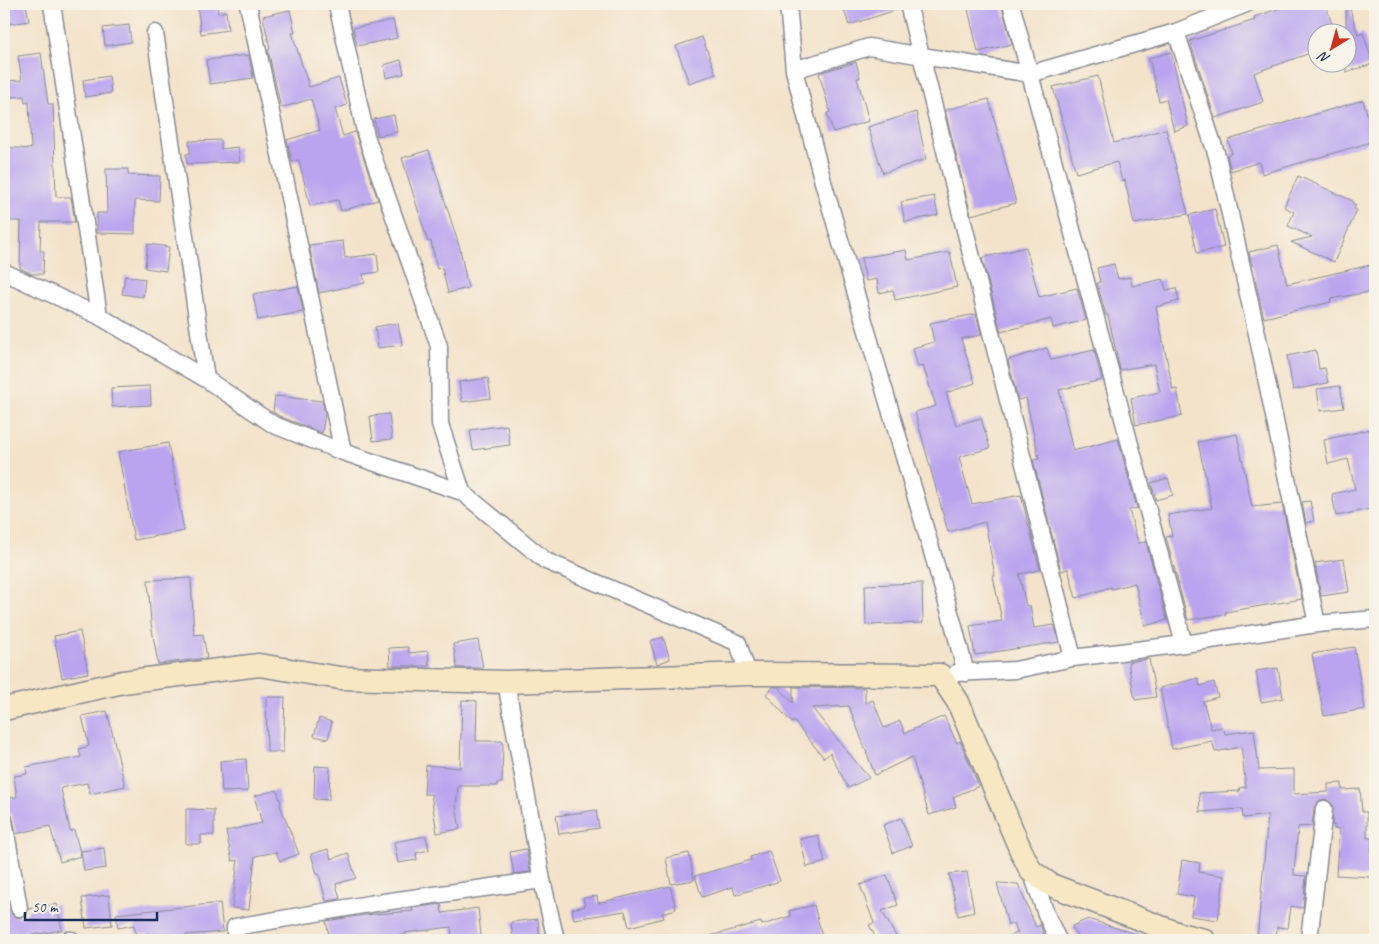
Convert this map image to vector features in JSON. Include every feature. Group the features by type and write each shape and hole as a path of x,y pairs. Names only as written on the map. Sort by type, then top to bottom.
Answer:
{"street":[{"path":"52,4 99,316"},
{"path":"248,4 343,452"},
{"path":"337,4 366,136 439,346 440,424 462,492"},
{"path":"788,4 794,70 822,182 966,673"},
{"path":"908,4 1073,658"},
{"path":"1011,4 1184,644"},
{"path":"794,70 869,46 1030,74 1176,32 1246,4"},
{"path":"1176,32 1217,156 1257,334 1317,624"},
{"path":"155,33 206,379"},
{"path":"4,272 99,316 206,379 274,425 343,452 462,492 546,561 738,643 748,674"},
{"path":"4,709 123,682 259,665 340,678 506,682 748,674 966,673 1015,670 1073,658 1317,624 1375,620"},
{"path":"940,674 958,702 1031,871 1046,914 1058,940"},
{"path":"506,682 542,880 556,940"},
{"path":"1309,940 1324,808"},
{"path":"4,821 18,908"},
{"path":"1031,871 1051,885 1180,934 1204,940"},
{"path":"235,940 235,927 369,904 542,880"}],"building":[{"path":"7,4 26,4 29,21 10,24"},
{"path":"197,4 217,4 218,13 226,11 228,30 201,34"},
{"path":"842,4 898,4 899,9 849,25"},
{"path":"1001,4 1012,44 978,52 968,9"},
{"path":"1293,4 1325,4 1331,22 1306,22 1306,55 1254,73 1263,102 1215,118 1190,41 1255,20 1254,17"},
{"path":"1350,9 1354,22 1346,22 1346,10"},
{"path":"290,10 295,33 292,33 309,87 339,78 347,105 335,109 343,136 355,132 378,200 341,211 338,200 310,206 299,160 292,162 287,140 320,130 311,99 281,108 268,50 270,49 263,16"},
{"path":"393,20 397,38 357,46 353,28"},
{"path":"129,25 131,42 105,46 103,28"},
{"path":"1356,28 1358,35 1363,33 1373,64 1356,69"},
{"path":"702,37 716,74 689,83 676,46"},
{"path":"1171,52 1188,126 1174,131 1166,99 1159,101 1149,58"},
{"path":"41,53 48,104 53,104 56,197 71,197 75,222 41,222 40,251 44,251 43,274 32,274 20,268 21,221 8,221 10,172 4,171 4,147 31,149 29,102 25,103 24,96 4,98 4,81 22,80 18,56"},
{"path":"249,55 253,78 210,84 206,60"},
{"path":"401,60 404,74 386,78 384,65"},
{"path":"856,62 860,78 857,78 869,121 833,132 827,113 830,112 819,73"},
{"path":"109,76 111,93 85,97 83,80"},
{"path":"1098,76 1114,143 1166,129 1188,214 1134,224 1125,180 1122,181 1117,162 1076,173 1053,87"},
{"path":"989,99 1016,203 971,215 945,110"},
{"path":"1363,100 1375,141 1262,174 1259,162 1231,171 1227,155 1232,153 1228,140"},
{"path":"916,112 926,159 883,173 868,127"},
{"path":"394,115 397,132 378,136 374,119"},
{"path":"221,140 221,149 238,147 240,162 187,164 186,154 190,153 189,141"},
{"path":"429,150 460,249 468,288 448,293 442,268 437,269 431,241 428,242 402,158"},
{"path":"106,169 128,169 128,175 160,176 159,201 135,200 135,234 97,233 97,213 107,213"},
{"path":"1298,176 1353,201 1352,203 1356,205 1354,209 1357,210 1334,262 1291,242 1312,237 1288,226 1294,212 1284,207"},
{"path":"934,196 938,215 905,222 901,202"},
{"path":"1215,209 1224,247 1197,253 1189,215"},
{"path":"343,241 345,258 377,254 379,272 363,274 365,283 319,293 309,245"},
{"path":"148,244 169,247 166,271 145,268"},
{"path":"1278,245 1287,284 1375,264 1375,291 1330,299 1331,302 1264,318 1249,252"},
{"path":"1026,247 1039,297 1077,288 1086,320 1053,328 1051,319 1001,332 982,258"},
{"path":"906,250 908,260 950,252 957,287 895,300 893,290 879,293 877,279 866,281 861,258"},
{"path":"1114,264 1118,279 1130,277 1132,286 1163,279 1166,290 1176,288 1179,301 1156,307 1173,390 1177,389 1182,416 1136,425 1131,398 1160,392 1154,364 1120,370 1108,315 1106,315 1097,283 1100,282 1097,268"},
{"path":"125,276 145,279 143,297 122,294"},
{"path":"298,286 303,312 258,320 253,294"},
{"path":"976,314 981,335 961,339 975,383 946,393 956,425 981,418 990,448 959,457 972,504 1021,495 1040,570 1019,574 1026,606 1030,605 1034,628 1054,625 1059,642 975,655 970,626 1002,621 985,522 948,532 915,412 936,406 923,366 918,367 913,348 934,342 930,323"},
{"path":"398,323 402,345 378,348 375,327"},
{"path":"1047,348 1051,360 1094,350 1102,380 1059,390 1073,451 1118,439 1137,508 1129,510 1138,543 1146,542 1167,620 1145,626 1135,583 1111,589 1111,587 1076,598 1068,569 1061,571 1033,460 1039,459 1026,398 1018,400 1008,360"},
{"path":"1316,350 1319,369 1325,368 1328,383 1293,390 1287,356"},
{"path":"488,378 491,398 462,402 459,382"},
{"path":"150,386 151,405 112,407 111,388"},
{"path":"1340,386 1344,408 1320,411 1317,389"},
{"path":"275,396 322,401 325,413 322,433 273,412"},
{"path":"389,414 392,439 373,441 370,416"},
{"path":"507,425 510,445 473,450 470,430"},
{"path":"1375,428 1375,508 1336,516 1332,494 1355,489 1348,459 1328,464 1324,440"},
{"path":"1237,434 1252,507 1282,504 1302,599 1188,620 1166,537 1172,536 1168,515 1212,508 1198,442"},
{"path":"168,443 184,531 134,540 118,452"},
{"path":"1168,478 1173,495 1156,500 1151,483"},
{"path":"1310,501 1314,521 1306,523 1302,502"},
{"path":"1344,559 1349,592 1321,596 1315,563"},
{"path":"191,578 194,635 203,634 207,658 158,664 151,623 148,580"},
{"path":"922,583 923,623 866,625 865,585"},
{"path":"80,631 88,673 62,678 54,636"},
{"path":"663,637 670,659 657,664 650,641"},
{"path":"478,640 483,668 457,668 453,644"},
{"path":"408,647 409,653 428,651 429,666 390,666 389,648"},
{"path":"1354,647 1365,709 1324,716 1312,654"},
{"path":"1149,659 1156,697 1135,700 1128,662"},
{"path":"1278,668 1283,698 1261,702 1256,671"},
{"path":"1198,678 1200,686 1214,682 1218,697 1203,701 1211,729 1223,727 1225,734 1254,730 1259,770 1294,769 1294,794 1328,792 1328,784 1342,783 1342,790 1360,789 1362,812 1367,812 1367,838 1372,838 1371,877 1336,875 1339,829 1334,829 1334,825 1332,825 1333,805 1326,799 1320,800 1314,807 1312,826 1298,827 1294,875 1306,876 1303,908 1291,906 1288,928 1277,927 1276,940 1257,940 1268,815 1243,818 1242,809 1200,812 1199,793 1240,791 1239,788 1246,787 1241,747 1215,752 1212,741 1172,749 1160,688"},
{"path":"773,687 778,687 793,703 793,687 865,688 865,703 873,700 884,728 900,721 905,733 944,716 957,743 960,741 979,786 953,797 956,807 929,815 912,757 875,775 849,706 812,708 869,778 848,788 830,753 824,758 794,721 792,723 766,694"},
{"path":"266,697 285,697 283,752 267,752"},
{"path":"462,700 477,701 476,741 503,741 502,783 497,783 497,786 458,786 456,806 460,829 437,833 431,794 424,794 426,765 460,768"},
{"path":"107,711 125,786 90,794 87,783 61,788 70,831 74,830 81,856 60,862 50,826 16,834 12,815 4,811 4,798 17,797 14,776 27,774 26,767 81,757 79,749 89,746 82,716"},
{"path":"319,718 332,722 328,739 314,736"},
{"path":"246,759 248,791 222,792 220,761"},
{"path":"315,766 330,767 329,800 314,799"},
{"path":"277,790 280,805 299,854 280,861 276,852 255,856 249,910 232,908 238,860 232,861 226,831 262,823 254,796"},
{"path":"186,809 214,810 214,835 201,835 201,844 186,844"},
{"path":"596,810 599,828 559,834 556,816"},
{"path":"901,818 912,846 893,853 883,825"},
{"path":"818,835 825,862 807,867 800,839"},
{"path":"426,836 429,850 416,853 417,860 398,863 394,842"},
{"path":"104,848 106,868 84,871 81,851"},
{"path":"328,849 331,859 348,853 356,878 336,884 340,899 326,901 319,874 317,874 311,854"},
{"path":"526,849 530,872 514,874 510,852"},
{"path":"769,851 780,881 735,895 733,887 702,897 695,876 751,860 750,857"},
{"path":"689,853 694,880 671,884 666,858"},
{"path":"1182,860 1200,863 1199,872 1224,876 1218,920 1191,916 1194,897 1177,894"},
{"path":"967,872 974,912 958,916 949,874"},
{"path":"887,875 898,905 882,911 898,940 877,940 869,925 874,923 860,885"},
{"path":"4,883 12,915 21,918 26,915 29,909 57,904 62,930 4,940"},
{"path":"997,883 1018,884 1036,927 1040,925 1046,940 1003,940 1003,938 1018,933 1014,923 1008,925"},
{"path":"670,886 676,909 662,913 664,918 629,927 625,911 574,919 572,909 585,906 583,898 597,896 598,903"},
{"path":"109,895 112,925 86,928 82,898"},
{"path":"220,903 223,932 186,935 186,940 166,940 165,938 148,940 148,934 136,935 134,925 118,928 116,914"},
{"path":"441,904 442,913 478,908 481,935 452,938 451,927 405,933 405,935 393,936 394,940 330,940 326,921 364,915 413,911 412,908"},
{"path":"814,905 823,940 710,940 710,936 761,922 762,925 791,916 789,911"},
{"path":"538,919 540,940 513,940 511,922"},
{"path":"1088,919 1145,937 1144,940 1079,940 1072,926"}]}
